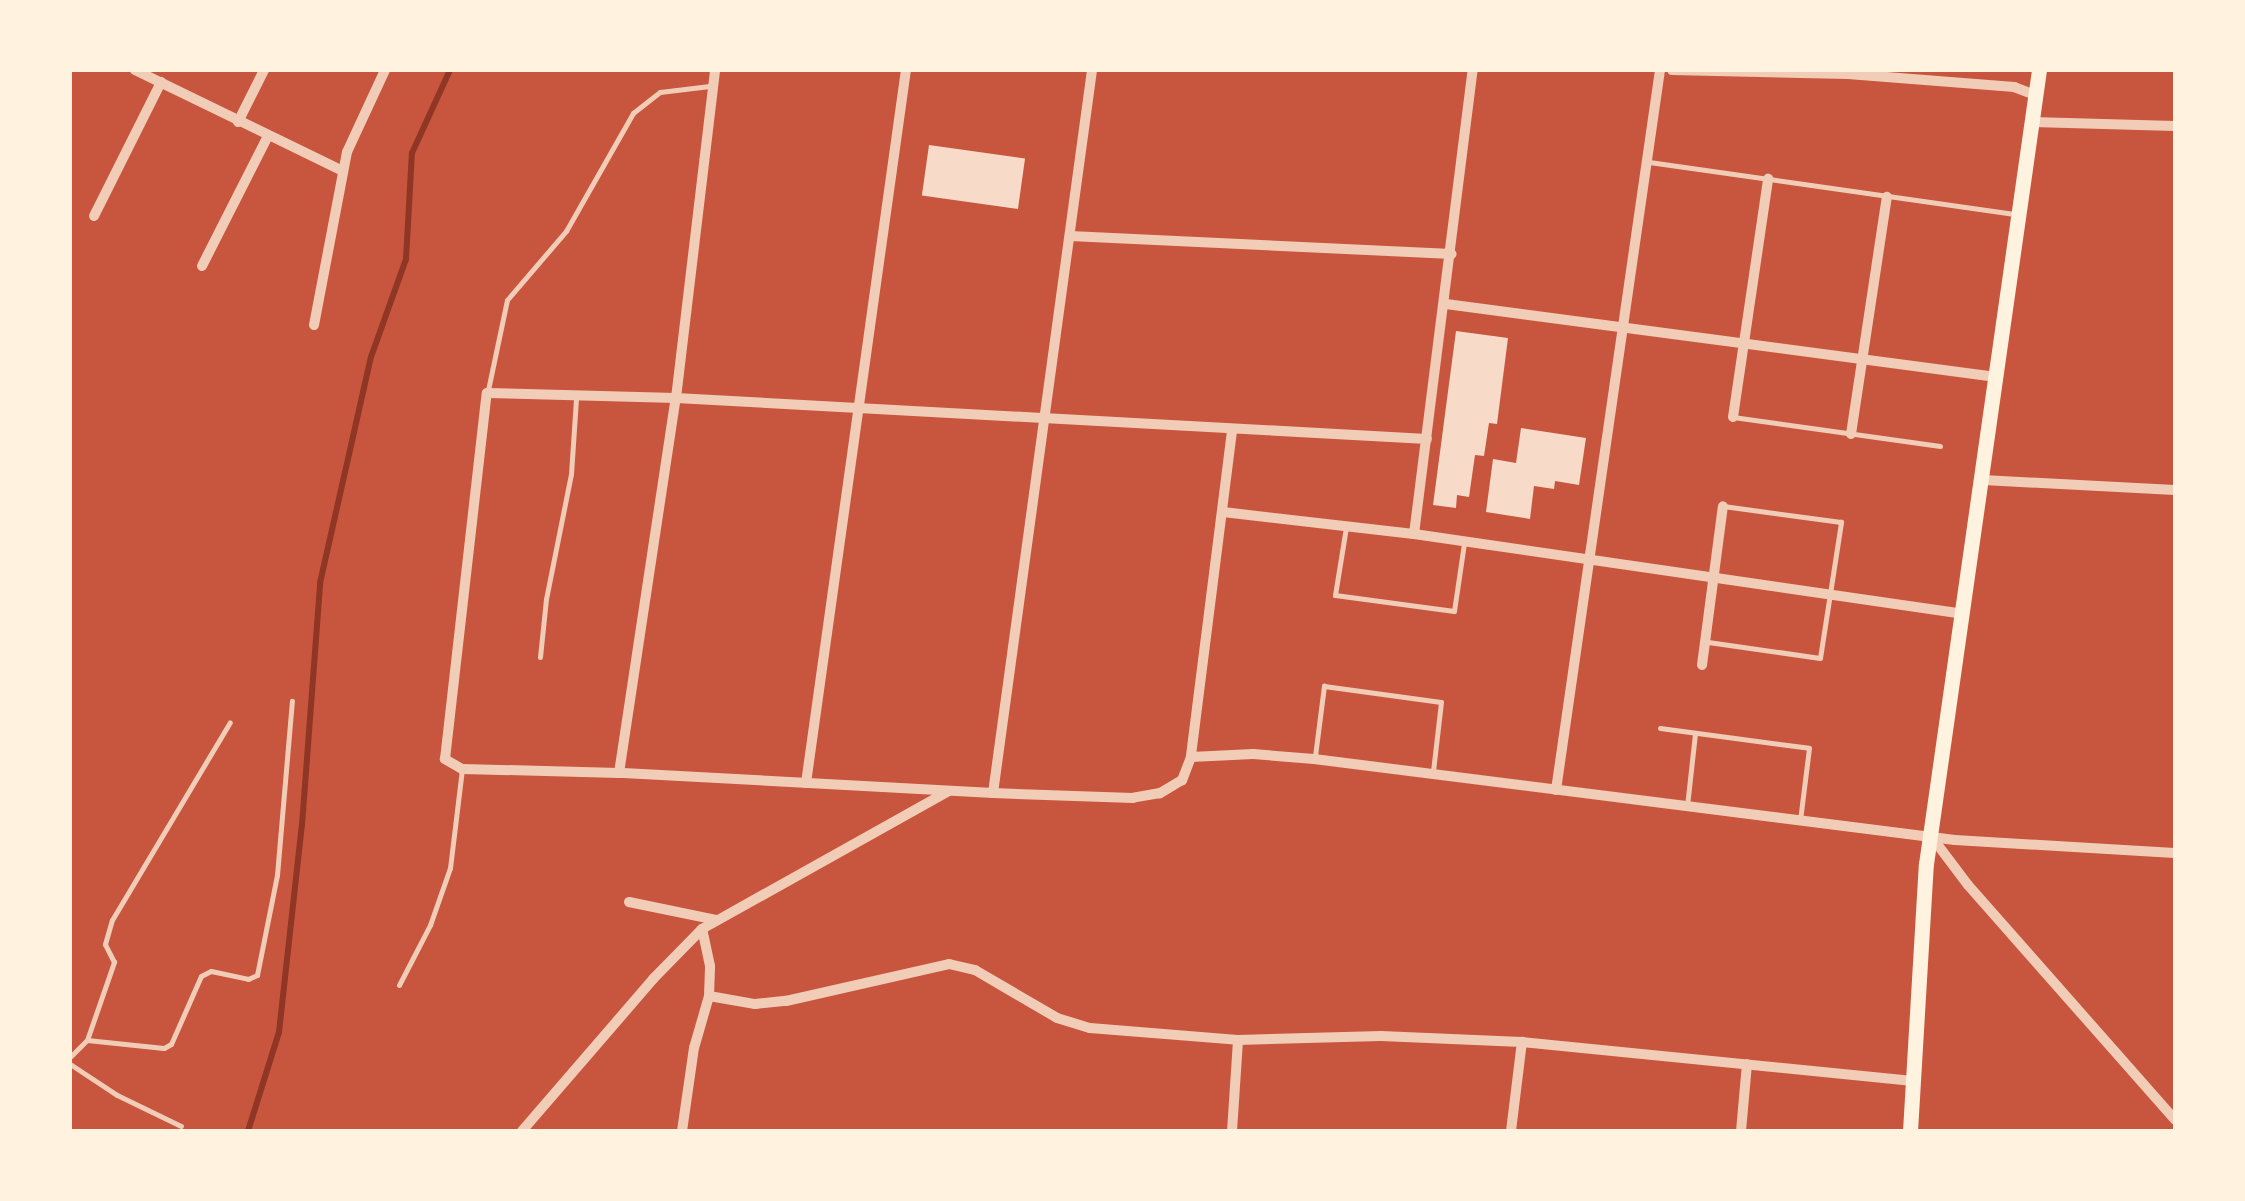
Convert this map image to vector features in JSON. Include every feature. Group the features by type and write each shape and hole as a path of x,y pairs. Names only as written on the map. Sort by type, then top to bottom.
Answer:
{"main road":[{"path":"1910,1131 1931,836 2039,70"}],"street":[{"path":"135,70 343,171"},
{"path":"238,122 264,70"},
{"path":"314,325 343,171 386,70"},
{"path":"620,773 676,398 715,70"},
{"path":"806,783 906,70"},
{"path":"994,793 1092,70"},
{"path":"1414,534 1473,70"},
{"path":"1556,790 1660,70"},
{"path":"1672,70 1848,72 2014,88 2035,94"},
{"path":"94,216 161,82"},
{"path":"2032,122 2175,126"},
{"path":"202,266 268,136"},
{"path":"1733,417 1768,179"},
{"path":"1850,434 1886,197"},
{"path":"1070,236 1452,254"},
{"path":"1446,304 1996,378"},
{"path":"1232,431 1191,757 1182,780 1147,797 462,769 445,759 487,393 676,398 1427,439"},
{"path":"1983,480 2175,490"},
{"path":"1702,665 1723,506"},
{"path":"1223,512 1414,534 1964,614"},
{"path":"1191,757 1253,754 1314,759 1800,822 2175,854"},
{"path":"522,1131 652,979 702,929 950,790"},
{"path":"1931,836 1968,886 2175,1120"},
{"path":"629,902 718,920"},
{"path":"682,1131 694,1048 709,996 710,966 702,929"},
{"path":"709,996 738,1003 786,1001 949,964 975,970 1070,1024 1238,1040 1381,1036 1522,1042 1913,1081"},
{"path":"1232,1131 1238,1040"},
{"path":"1511,1131 1522,1042"},
{"path":"1741,1131 1747,1064"}],"lane":[{"path":"487,393 507,300 566,231 633,113 660,92 713,86"},
{"path":"1648,162 2017,215"},
{"path":"540,657 546,600 571,474 576,395"},
{"path":"1733,417 1940,446"},
{"path":"1705,642 1820,658 1831,595 1840,522 1723,506"},
{"path":"1346,526 1335,594 1375,600 1454,610 1464,543"},
{"path":"1314,759 1324,686 1441,702 1432,774"},
{"path":"87,1040 164,1048 172,1044 201,976 211,971 248,979 257,976 277,875 292,701"},
{"path":"181,1126 116,1096 70,1060 87,1040 114,962 105,944 112,920 230,722"},
{"path":"1660,728 1810,748 1800,822"},
{"path":"1686,809 1695,732"},
{"path":"398,986 430,924 450,868 462,769"}],"building":[{"path":"929,145 1025,158 1018,209 922,196"},
{"path":"1456,331 1508,338 1497,424 1489,423 1484,456 1475,455 1469,497 1457,495 1456,508 1433,505"},
{"path":"1521,428 1586,438 1579,485 1555,481 1554,489 1534,486 1530,519 1486,512 1493,459 1516,463"}],"waterway":[{"path":"248,1131 279,1032 302,825 320,583 371,357 406,259 412,153 450,70"}]}
